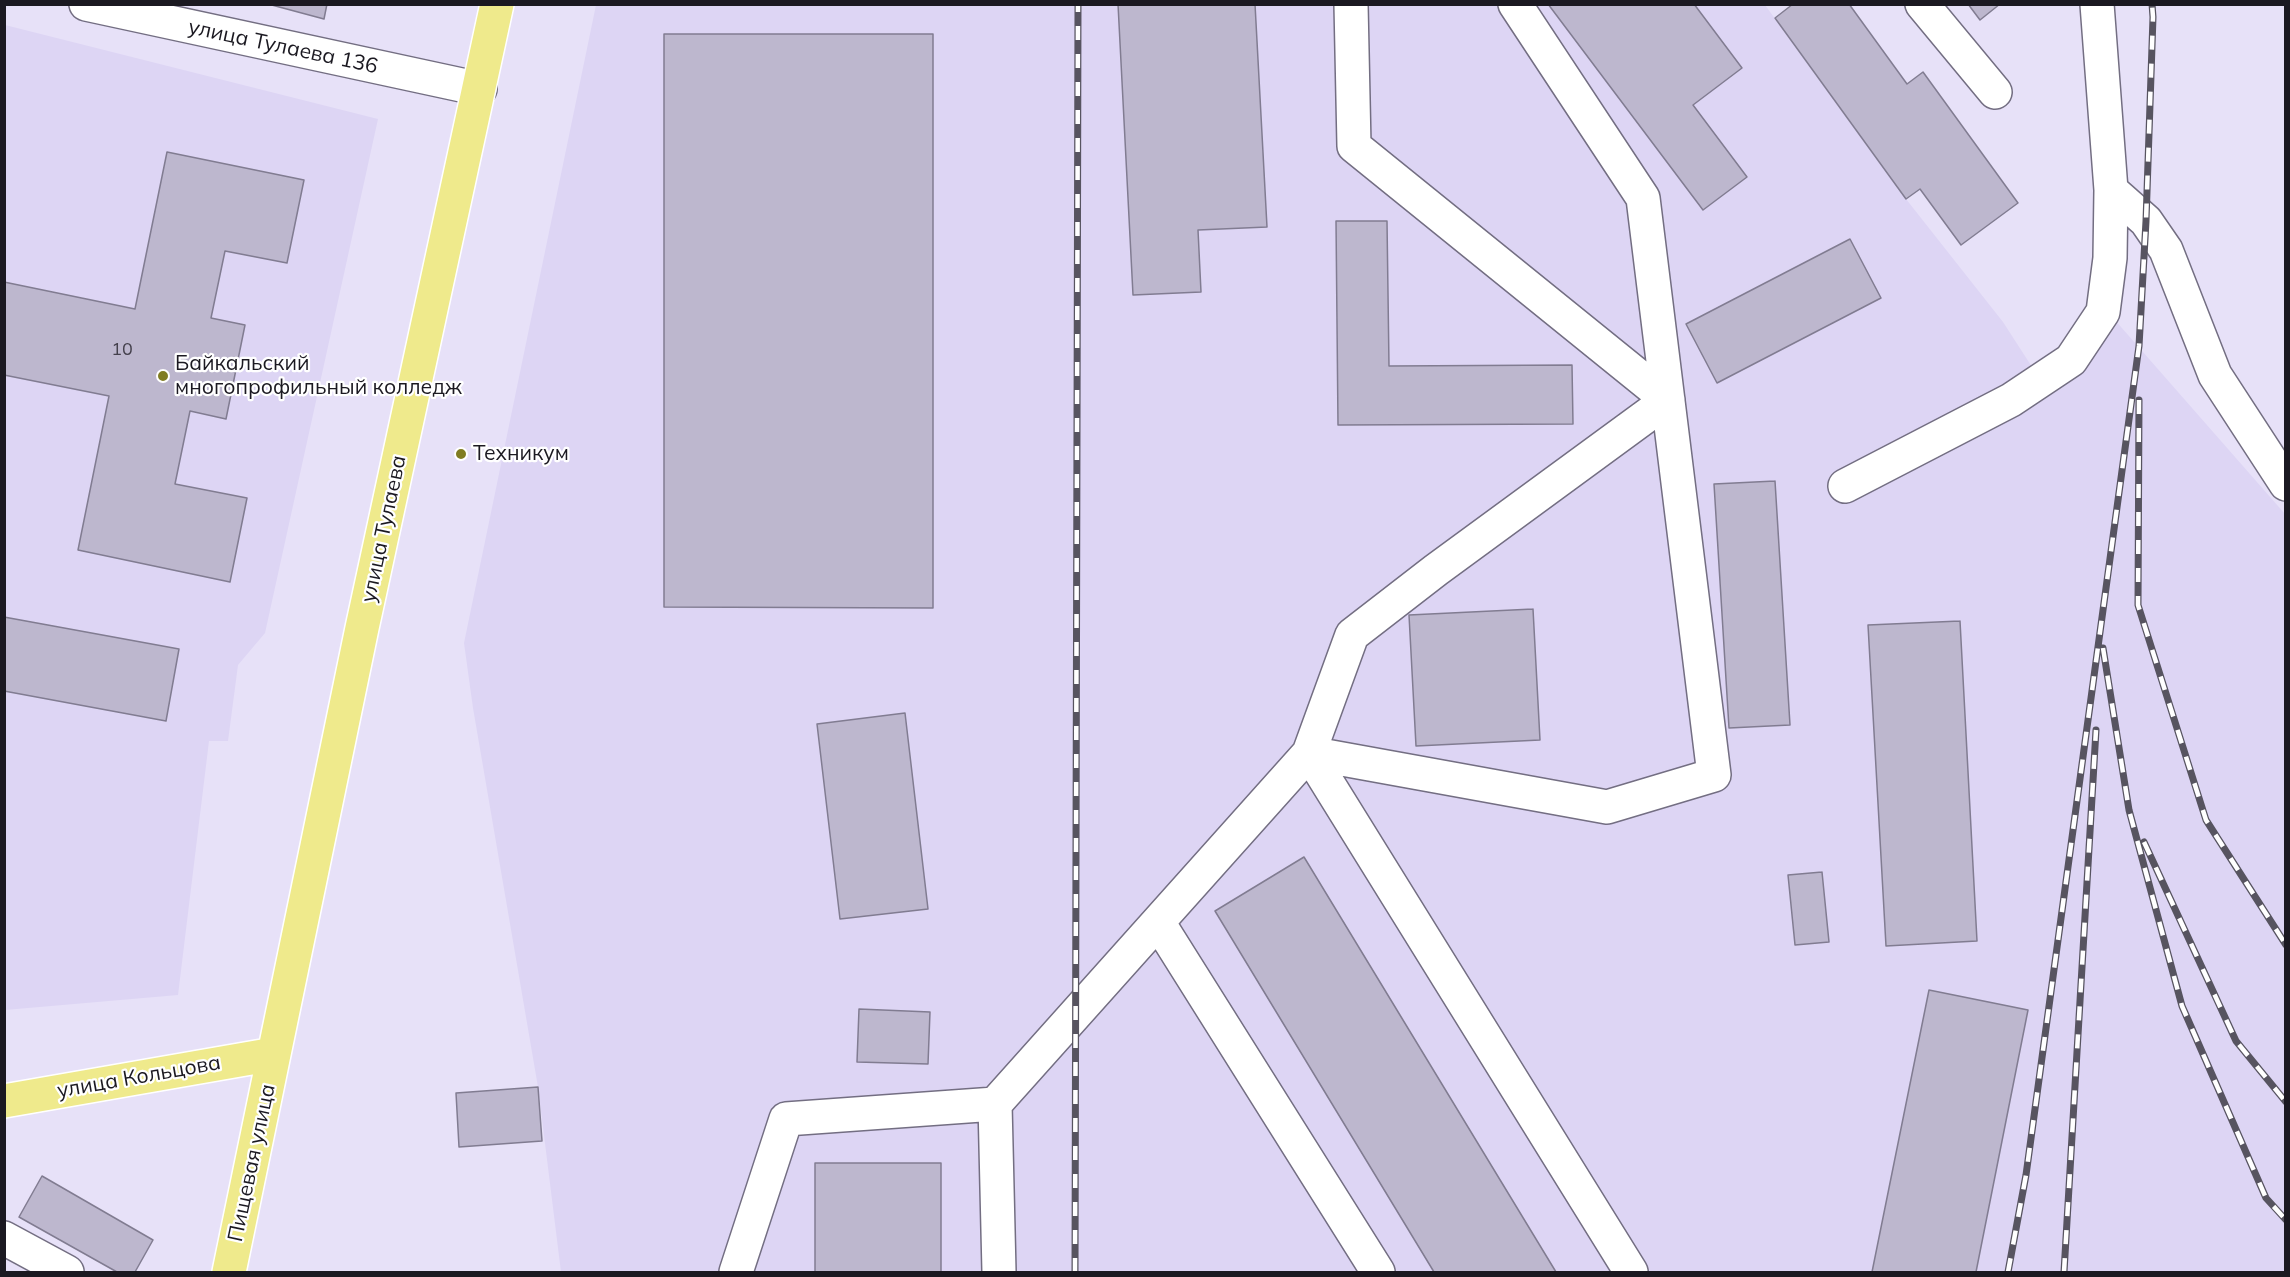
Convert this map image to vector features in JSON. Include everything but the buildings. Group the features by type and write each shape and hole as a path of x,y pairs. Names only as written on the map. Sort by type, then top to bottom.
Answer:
{"main road":[{"name":"улица Тулаева","path":"274,1054 362,628 497,4"},
{"name":"улица Кольцова","path":"4,1101 274,1054"},
{"name":"Пищевая улица","path":"229,1272 274,1054"}],"street":[{"name":"улица Тулаева 136","path":"86,4 480,89"},
{"path":"1351,4 1354,146 1668,400"},
{"path":"1310,753 1607,807 1714,775 1643,198 1515,4"},
{"path":"1922,4 1995,92"},
{"path":"1845,486 2011,400 2070,360 2103,312 2110,258 2111,189 2097,4"},
{"path":"2111,189 2146,221 2166,250 2215,375 2286,484"},
{"path":"999,1272 995,1104 1310,753 1352,635 1436,570 1668,400"},
{"path":"1310,753 1631,1272"},
{"path":"1158,922 1378,1272"},
{"path":"736,1272 786,1119 995,1104"},
{"path":"4,1238 54,1268 67,1272"}],"shaded area":[{"path":"596,5 1765,5 1906,199 2003,322 2043,384 2114,319 2285,514 2285,1272 561,1272 538,1087 473,708 464,643"},
{"name":"Байкальский многопрофильный колледж","path":"5,25 378,119 265,633 238,665 228,741 209,741 178,995 5,1010"}],"railway":[{"path":"1075,1272 1078,4"},
{"path":"2008,1272 2026,1175 2139,346 2146,221 2152,4"},
{"path":"2139,400 2138,605 2206,820 2286,945"},
{"path":"2103,648 2129,810 2182,1006 2266,1198 2286,1220"},
{"path":"2064,1272 2096,730"},
{"path":"2144,842 2236,1041 2286,1102"}],"place":[{"name":"Байкальский многопрофильный колледж","path":"163,376"},
{"name":"Техникум","path":"461,454"}]}
